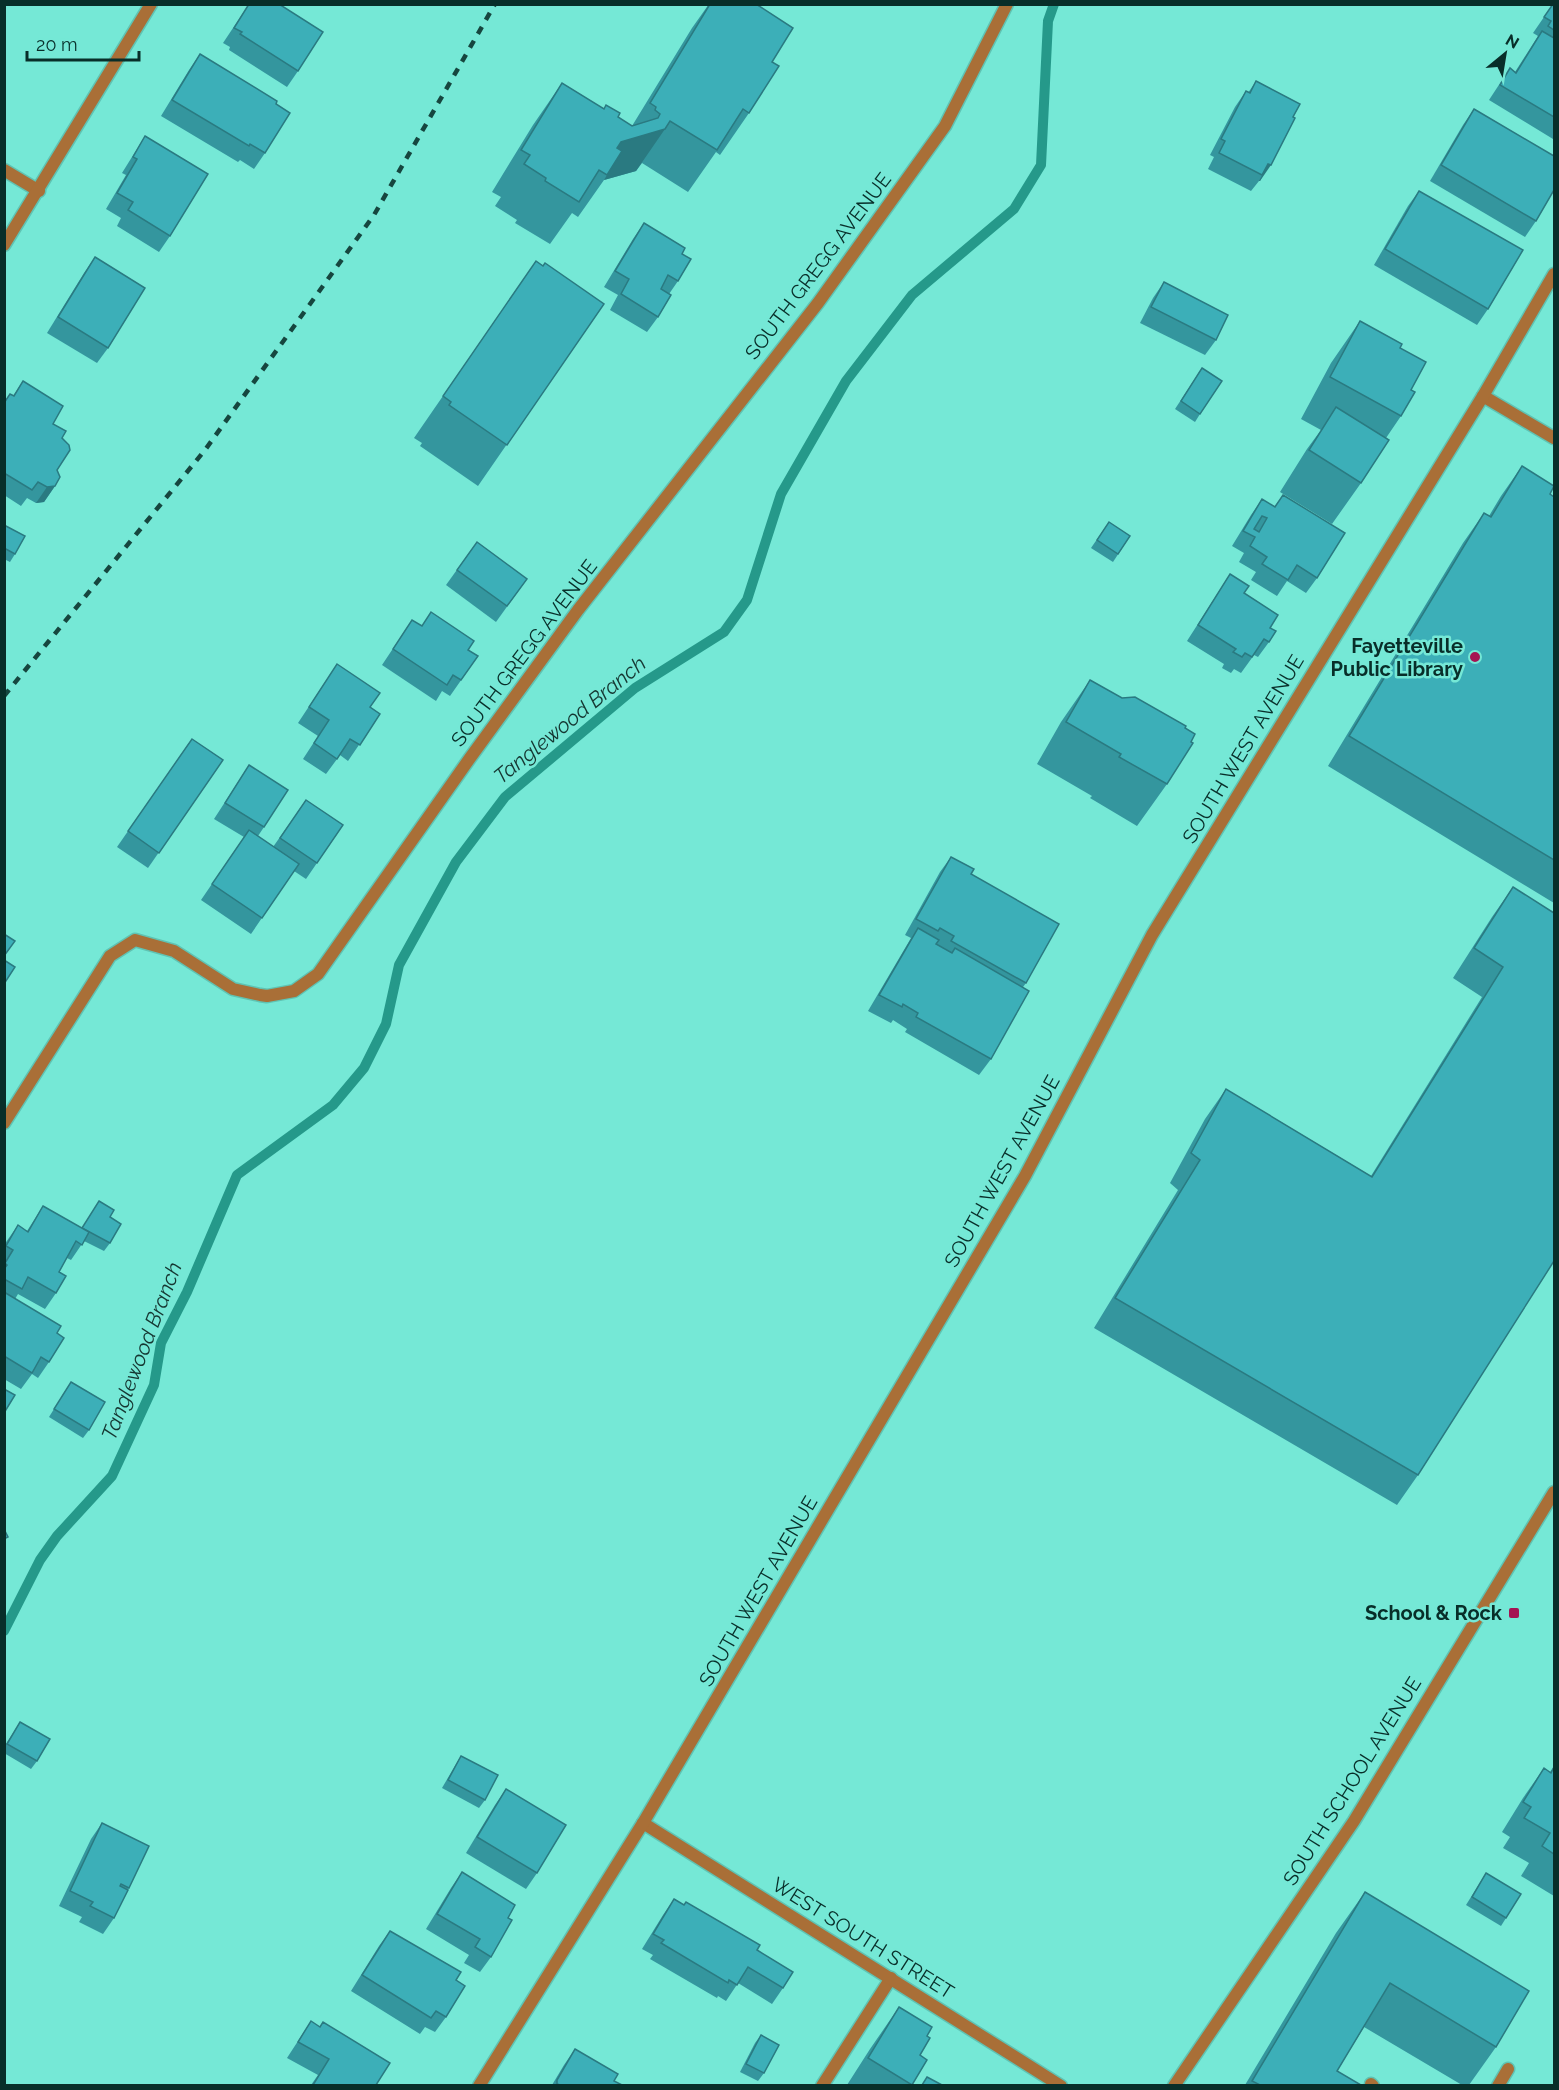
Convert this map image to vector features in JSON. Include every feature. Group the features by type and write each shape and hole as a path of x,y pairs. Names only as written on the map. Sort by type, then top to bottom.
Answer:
{"street":[{"path":"4,245 151,4"},
{"name":"SOUTH GREGG AVENUE","path":"4,1124 110,956 135,940 174,951 233,989 260,995 294,992 318,974 470,758 578,610 818,303 945,126 1007,4"},
{"path":"4,170 39,190"},
{"name":"SOUTH WEST AVENUE","path":"479,2085 643,1823 1025,1176 1152,934 1483,396 1554,274"},
{"path":"1483,396 1554,438"},
{"name":"SOUTH SCHOOL AVENUE","path":"1174,2085 1354,1821 1554,1492"},
{"name":"WEST SOUTH STREET","path":"643,1823 1061,2085"},
{"path":"822,2085 891,1978"},
{"path":"1498,2085 1508,2069"}],"building":[{"path":"249,4 279,4 323,32 298,71 234,28"},
{"path":"710,4 756,4 793,28 772,62 779,66 749,113 743,109 717,150 670,121 665,129 621,142 617,148 622,151 607,175 599,170 579,202 545,181 546,178 524,164 530,155 521,150 562,83 604,109 606,105 620,113 618,117 632,126 658,118 660,114 650,103"},
{"path":"1553,4 1554,30 1548,26 1551,21 1544,17"},
{"path":"1542,31 1554,38 1554,117 1500,85 1510,68 1516,73"},
{"path":"200,54 277,101 276,104 290,113 265,153 250,144 249,146 172,100"},
{"path":"1256,81 1300,104 1271,165 1268,164 1262,175 1219,153 1225,141 1221,139 1246,91 1250,93"},
{"path":"1474,109 1554,156 1554,190 1536,221 1441,165"},
{"path":"145,136 208,174 170,236 128,210 133,202 117,193 137,159 133,157"},
{"path":"1419,191 1523,250 1488,309 1385,249"},
{"path":"644,223 685,248 682,254 691,259 678,281 668,275 661,289 671,295 658,317 621,294 629,279 615,271"},
{"path":"95,257 145,288 108,348 58,317"},
{"path":"536,261 543,266 545,263 604,304 507,445 449,405 451,402 443,396"},
{"path":"1164,282 1228,315 1216,340 1151,307"},
{"path":"1360,321 1402,344 1400,348 1426,362 1411,390 1415,392 1401,416 1330,377"},
{"path":"1202,368 1222,381 1200,414 1181,401"},
{"path":"23,381 63,406 53,424 66,431 62,438 69,445 70,450 57,470 60,477 55,486 47,487 38,482 32,490 4,473 4,403 10,394 14,396"},
{"path":"1336,407 1389,440 1361,483 1309,450"},
{"name":"Fayetteville Public Library","path":"1522,466 1554,486 1550,494 1554,497 1554,860 1349,736 1484,513 1491,517"},
{"path":"1283,495 1345,533 1317,578 1297,565 1288,580 1262,564 1267,557 1250,546 1255,537 1243,531 1262,499 1275,507","holes":["1262,516 1267,518 1259,532 1254,529"]},
{"path":"1109,522 1130,536 1118,554 1097,540"},
{"path":"4,525 25,536 15,554 4,548"},
{"path":"477,542 527,579 507,606 457,570"},
{"path":"1230,574 1249,586 1244,593 1278,615 1270,628 1276,631 1269,642 1264,639 1252,657 1245,653 1242,657 1233,652 1236,649 1198,625"},
{"path":"431,612 474,641 468,650 478,656 461,680 453,675 447,685 393,649 412,620 422,626"},
{"path":"337,664 380,693 370,707 380,714 360,745 350,739 337,759 314,743 329,720 309,707"},
{"path":"1090,680 1122,698 1135,697 1186,726 1185,728 1195,734 1191,742 1193,743 1167,784 1119,757 1121,754 1066,722"},
{"path":"192,739 223,760 159,853 128,831"},
{"path":"249,765 288,790 264,827 225,803"},
{"path":"306,800 343,825 317,863 280,838"},
{"path":"249,830 299,864 262,918 212,884"},
{"path":"951,857 974,869 971,874 1059,924 1026,983 951,941 954,936 940,928 938,931 916,919"},
{"path":"1513,887 1554,913 1554,1261 1418,1475 1115,1298 1200,1160 1191,1153 1226,1089 1372,1177 1503,967 1474,948"},
{"path":"918,928 939,940 936,944 952,953 955,948 1029,991 991,1059 916,1017 918,1013 903,1004 902,1007 879,995"},
{"path":"4,934 15,941 4,956"},
{"path":"4,960 15,967 4,984"},
{"path":"99,1201 114,1210 110,1217 121,1224 110,1243 82,1228"},
{"path":"43,1206 89,1232 82,1245 76,1241 59,1272 66,1276 56,1293 28,1277 22,1289 4,1279 4,1269 7,1265 5,1263 13,1250 6,1246 18,1225 28,1232"},
{"path":"4,1292 61,1326 57,1333 64,1338 49,1362 41,1357 32,1373 4,1356"},
{"path":"71,1382 105,1402 89,1430 54,1409"},
{"path":"4,1389 15,1395 4,1413"},
{"path":"20,1722 50,1739 37,1761 7,1744"},
{"path":"461,1756 498,1775 485,1800 448,1780"},
{"path":"1554,1767 1554,1854 1542,1846 1550,1833 1524,1818 1531,1807 1523,1802 1544,1768 1551,1773"},
{"path":"506,1789 566,1825 537,1873 477,1837"},
{"path":"102,1823 149,1846 129,1888 121,1884 120,1886 128,1890 114,1918 90,1906 93,1902 70,1891"},
{"path":"462,1872 515,1905 508,1918 512,1920 491,1957 475,1947 480,1939 437,1914"},
{"path":"1486,1873 1521,1894 1506,1918 1472,1897"},
{"path":"1365,1892 1529,1991 1496,2047 1390,1983 1337,2071 1361,2085 1260,2085 1252,2081"},
{"path":"674,1899 684,1905 686,1902 760,1945 757,1950 793,1972 783,1988 748,1967 737,1985 729,1980 728,1983 661,1943 664,1940 653,1934"},
{"path":"390,1931 461,1972 456,1980 465,1986 446,2017 436,2011 431,2018 362,1975"},
{"path":"899,2007 932,2027 927,2036 930,2038 920,2055 927,2060 912,2085 868,2058"},
{"path":"311,2021 320,2027 323,2022 390,2063 376,2085 313,2085 329,2059 298,2042"},
{"path":"761,2035 779,2045 764,2073 746,2064"},
{"path":"575,2049 618,2074 614,2081 622,2085 557,2084 557,2080"},
{"path":"927,2077 942,2085 922,2085"}],"waterway":[{"name":"Tanglewood Branch","path":"4,1631 40,1560 57,1536 112,1476 154,1385 161,1343 187,1292 237,1175 333,1105 364,1068 386,1024 399,965 456,862 505,797 635,688 724,632 747,600 781,494 846,381 912,295 1014,209 1041,165 1048,21 1054,4"}],"railway":[{"path":"4,696 205,450 374,215 495,4"}],"place":[{"name":"Fayetteville Public Library","path":"1475,657"},
{"name":"School & Rock","path":"1514,1613"}]}
